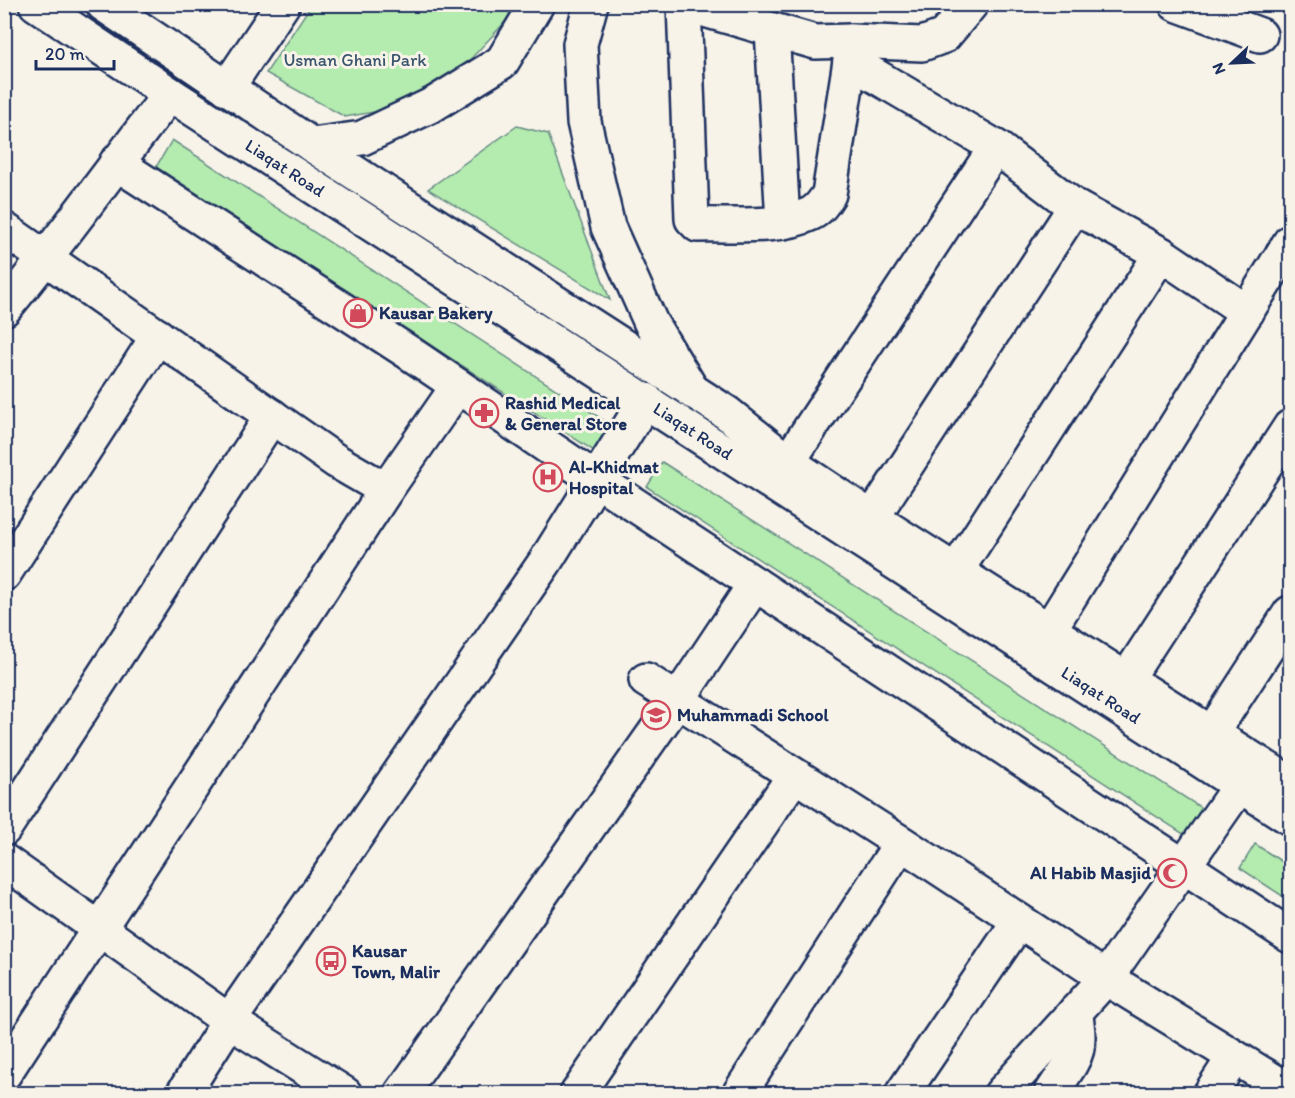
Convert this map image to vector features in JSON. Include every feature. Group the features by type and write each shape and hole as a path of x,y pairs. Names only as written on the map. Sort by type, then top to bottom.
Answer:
{"street":[{"name":"Liaqat Road","path":"36,4 170,94 1290,818"},
{"path":"227,88 283,4"},
{"path":"312,145 362,138 434,104 502,62 537,4"},
{"path":"591,4 580,44 584,122 608,227 651,324 693,392"},
{"path":"851,51 829,194 823,205 811,214 783,222 698,225 692,219 684,4 851,51 996,147 1075,207 1161,254 1246,312"},
{"path":"851,51 922,44 944,36 971,4"},
{"path":"1176,4 1260,35"},
{"path":"119,9 227,88 312,145 727,413 788,462 872,518 1290,783"},
{"path":"772,30 783,222"},
{"path":"4,309 47,258 116,163 170,94"},
{"path":"788,462 996,147"},
{"path":"116,163 458,386 1290,936"},
{"path":"872,518 1075,207"},
{"path":"4,229 336,462 386,490"},
{"path":"1049,630 1290,242"},
{"path":"956,571 1161,254"},
{"path":"4,574 158,336"},
{"path":"4,1074 386,490 458,386"},
{"path":"183,1094 229,1021 545,562 646,400"},
{"path":"4,829 272,416"},
{"path":"1126,680 1290,427"},
{"path":"401,1094 677,701 755,584"},
{"path":"1212,732 1290,613"},
{"path":"646,680 901,843 1106,978 1290,1091"},
{"path":"577,1094 794,776"},
{"path":"1001,1094 1106,978 1240,785"},
{"path":"739,1094 901,843"},
{"path":"4,861 229,1021 345,1094"},
{"path":"902,1094 1019,921"},
{"path":"1051,1094 1077,1053 1079,1032 1075,1012"},
{"path":"1210,1094 1234,1057"}],"green space":[{"name":"Usman Ghani Park","path":"311,5 515,5 507,20 466,64 391,109 345,117 266,73"},
{"path":"517,126 548,134 610,300 428,189"},
{"path":"172,140 611,425 594,451 156,167"},
{"path":"662,462 1203,809 1188,837 647,487"},
{"path":"1255,844 1290,867 1290,901 1240,868"}],"place":[{"name":"Kausar Bakery","path":"358,313"},
{"name":"Rashid Medical & General Store","path":"484,413"},
{"name":"Al-Khidmat Hospital","path":"548,477"},
{"name":"Muhammadi School","path":"656,715"},
{"name":"Al Habib Masjid","path":"1172,873"},
{"name":"Kausar Town, Malir","path":"331,961"}]}
